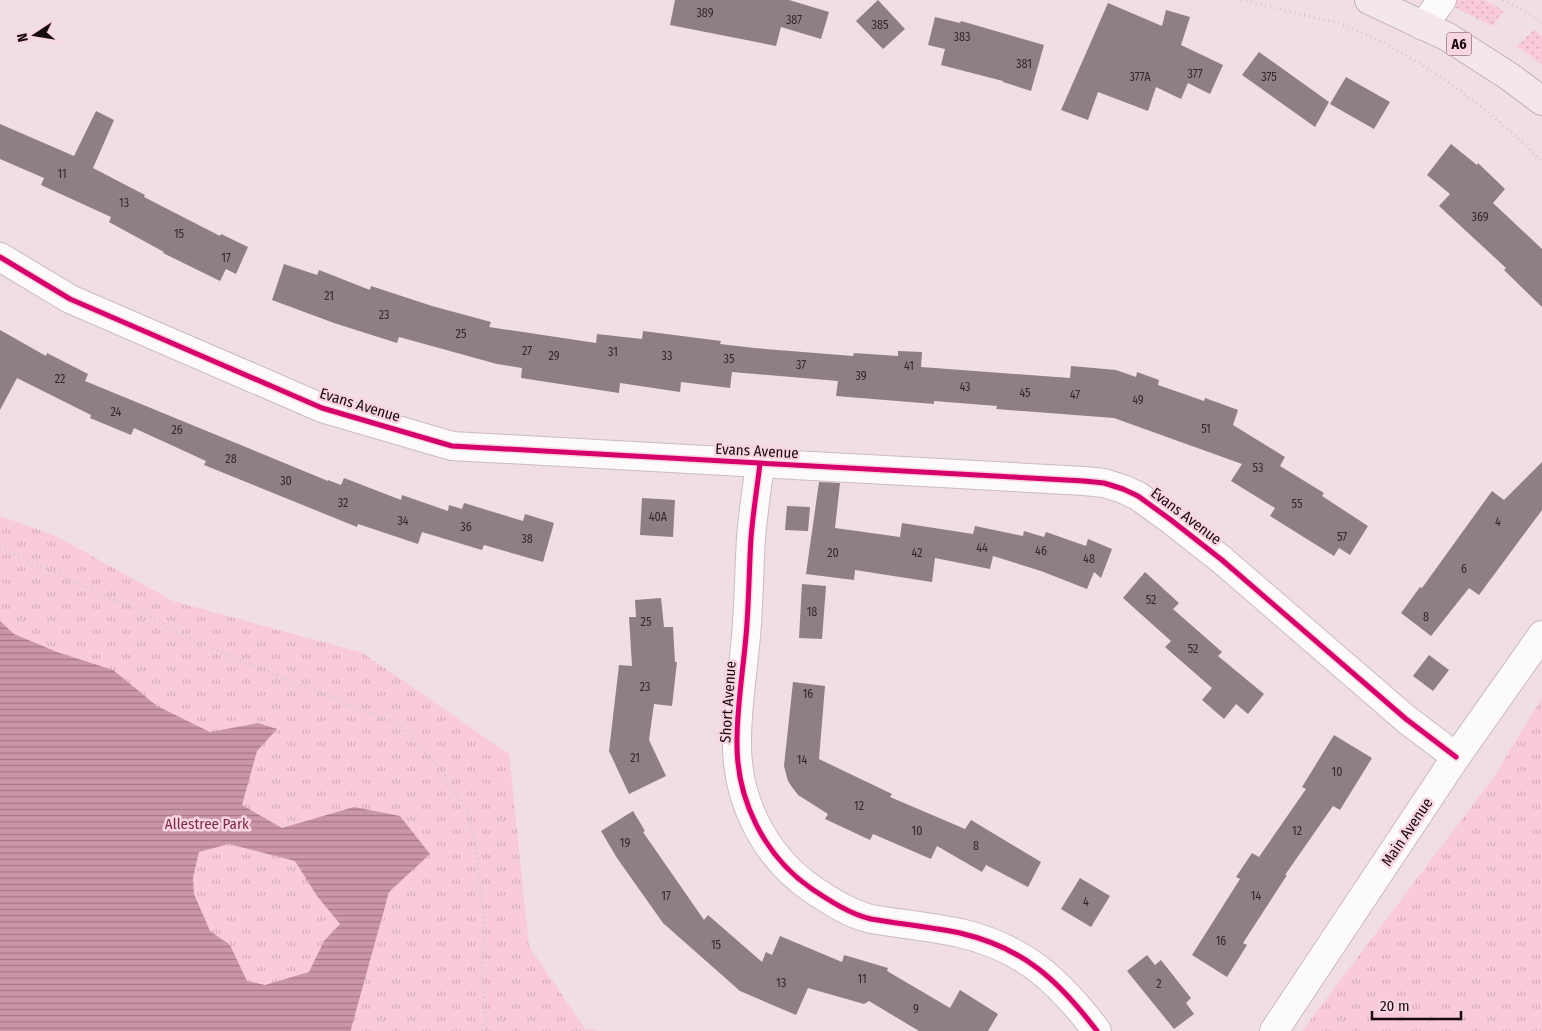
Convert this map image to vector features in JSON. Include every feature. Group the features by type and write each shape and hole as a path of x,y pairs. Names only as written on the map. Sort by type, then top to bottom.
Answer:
{"highway":[{"name":"A6","path":"1369,0 1448,37 1510,77 1542,101"}],"street":[{"path":"1424,26 1442,0"},
{"name":"Evans Avenue","path":"0,257 70,299 322,408 452,446 1084,481 1104,483 1123,489 1152,506 1222,560 1406,719 1456,757"},
{"name":"Short Avenue","path":"760,464 752,537 746,636 736,740 741,786 758,829 784,866 801,882 823,897 862,916 960,933 988,941 1009,950 1044,972 1056,982 1097,1031"},
{"name":"Main Avenue","path":"1274,1031 1456,757 1542,635"}],"path":[{"path":"1241,0 1337,23 1375,39 1438,75 1513,134 1542,162"},
{"path":"1503,0 1542,23"},
{"path":"0,548 133,608 200,644 400,725 441,770 467,811 476,845 484,926 482,979 487,1031"}],"green space":[{"path":"1456,0 1484,0 1504,11 1492,26 1452,6"},
{"path":"1534,30 1542,36 1542,65 1517,46"},
{"name":"Allestree Park","path":"0,516 56,536 173,601 363,653 509,754 529,946 585,1029 600,1031 0,1031"},
{"path":"1542,698 1542,1031 1302,1031 1493,778"}],"shaded area":[{"path":"0,621 14,634 57,652 113,670 157,706 210,732 258,723 277,729 257,751 242,805 282,828 354,807 400,816 430,854 389,892 351,1031 0,1031","holes":["229,844 295,861 317,896 340,924 324,941 309,972 265,985 247,981 230,945 210,931 194,894 193,878 199,852"]}],"building":[{"path":"675,0 789,0 829,12 821,39 781,27 776,46 670,25"},
{"path":"878,0 905,29 883,49 856,21"},
{"path":"1108,3 1162,26 1166,10 1190,17 1181,45 1223,65 1210,94 1188,83 1181,99 1156,87 1148,111 1098,92 1088,120 1061,110"},
{"path":"935,17 960,23 961,21 1044,45 1031,91 1003,81 941,65 945,49 928,45"},
{"path":"1259,52 1329,102 1315,127 1242,75"},
{"path":"1346,77 1390,102 1374,129 1330,104"},
{"path":"96,111 114,120 93,168 220,236 221,234 248,247 236,274 226,269 220,281 163,253 109,222 111,217 41,185 44,178 0,159 0,124 74,156"},
{"path":"1451,144 1477,165 1478,163 1505,189 1493,203 1542,249 1542,307 1504,270 1506,268 1439,206 1450,194 1427,175"},
{"path":"284,264 317,275 319,270 370,290 371,286 432,306 491,322 489,327 596,343 597,334 642,339 643,331 721,341 720,344 853,356 854,353 898,356 898,351 922,352 921,367 1070,378 1071,366 1116,370 1136,377 1137,372 1159,380 1158,385 1204,401 1205,398 1238,410 1233,425 1285,457 1280,466 1324,493 1322,496 1368,526 1350,555 1339,548 1334,556 1270,516 1275,508 1231,481 1242,464 1114,418 996,409 997,406 934,401 934,404 836,396 838,381 732,372 730,388 681,382 680,392 620,383 619,393 521,378 522,368 497,364 399,337 397,343 334,323 272,300"},
{"path":"0,330 46,356 47,353 88,374 85,381 328,481 341,485 344,478 401,500 402,495 448,511 449,505 462,509 464,503 523,521 525,514 554,523 543,562 484,545 482,550 422,532 418,544 358,524 357,527 204,465 206,461 134,428 131,435 90,418 91,415 17,378 0,410"},
{"path":"1542,462 1542,510 1479,595 1469,588 1431,636 1401,613 1420,587 1422,588 1492,491 1504,500"},
{"path":"819,482 840,483 835,528 900,537 902,523 973,534 975,526 1023,536 1024,531 1044,537 1046,532 1086,546 1088,539 1112,549 1101,578 1094,572 1087,589 1041,571 993,556 990,569 935,558 932,582 855,570 854,580 806,574"},
{"path":"642,498 675,500 673,537 640,535"},
{"path":"787,506 810,507 808,531 785,530"},
{"path":"1145,572 1179,603 1173,609 1222,652 1218,656 1264,694 1248,714 1236,704 1224,719 1202,700 1212,688 1165,647 1171,641 1123,598"},
{"path":"802,584 826,586 822,639 799,638"},
{"path":"661,598 664,627 673,627 675,662 677,662 672,706 654,704 649,740 666,776 629,794 609,751 619,665 632,666 629,617 636,617 635,600"},
{"path":"1429,655 1449,670 1433,691 1413,676"},
{"path":"793,682 825,686 819,759 892,794 890,797 965,829 971,820 1041,862 1028,887 986,865 982,872 937,846 931,859 873,834 870,840 825,819 828,814 798,795 788,781 784,766"},
{"path":"1334,735 1372,758 1340,810 1333,806 1285,875 1287,875 1243,943 1247,945 1227,977 1192,955 1240,879 1236,877 1252,853 1259,857 1306,789 1302,787"},
{"path":"633,811 645,831 643,832 704,920 708,915 762,962 766,952 772,955 780,936 842,962 844,955 888,968 887,971 950,1008 960,990 998,1014 988,1031 919,1031 869,1001 864,1004 808,988 796,1015 740,991 663,923 617,858 601,831"},
{"path":"1080,878 1110,896 1091,927 1061,909"},
{"path":"1147,955 1155,965 1161,960 1191,998 1186,1003 1194,1014 1174,1029 1127,971"}],"cycle path":[{"path":"0,257 70,299 322,408 452,446 1084,481 1104,483 1123,489 1138,496 1222,560 1406,719 1456,757"},
{"path":"760,464 751,538 747,624 737,741 738,763 748,805 767,843 795,876 840,907 855,914 871,919 960,933 983,939 1021,957 1038,969 1068,996 1097,1031"}]}
